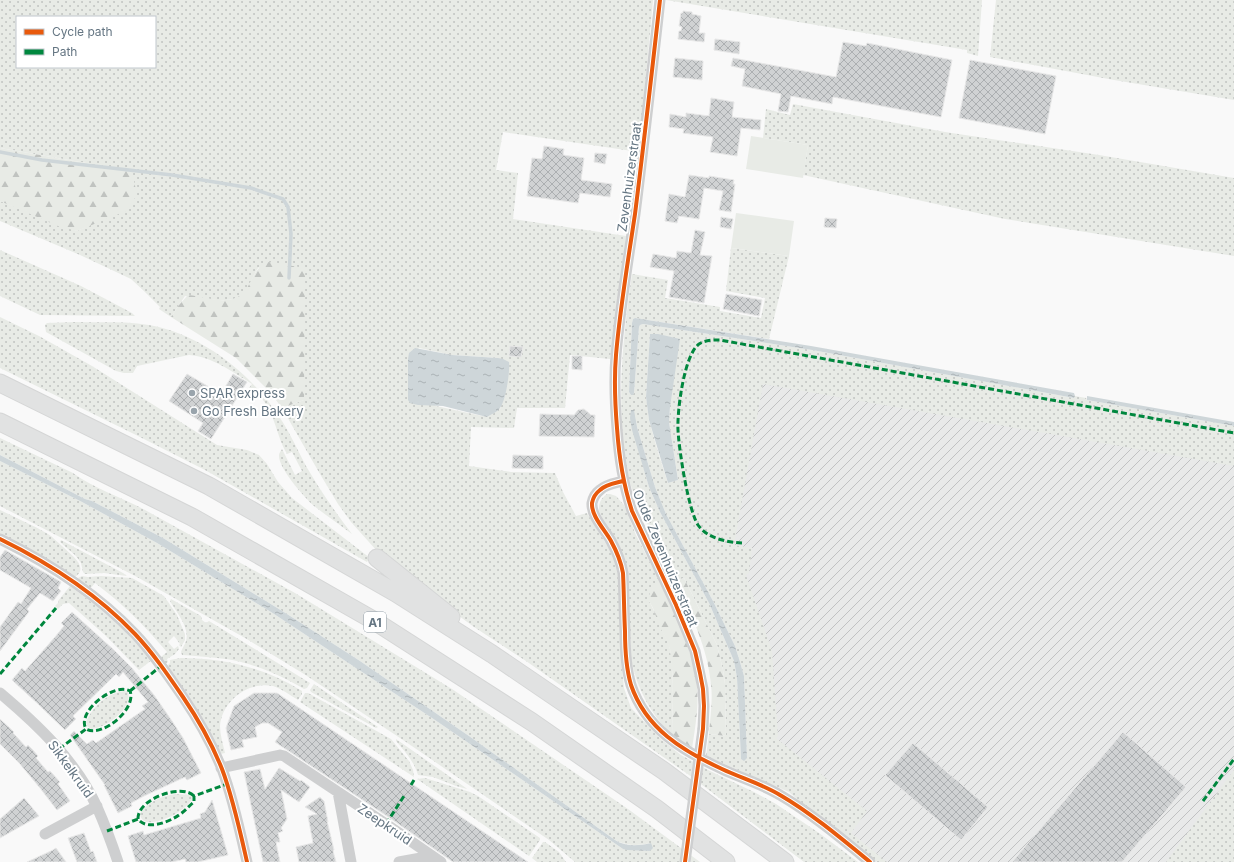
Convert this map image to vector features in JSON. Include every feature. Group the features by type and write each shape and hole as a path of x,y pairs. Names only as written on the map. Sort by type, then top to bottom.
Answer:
{"highway":[{"path":"0,383 209,486 396,593 492,654 664,771 785,862"},
{"name":"A1","path":"0,422 192,517 373,620 532,722 657,809 726,862"},
{"path":"377,558 466,628 492,654"}],"street":[{"name":"Zevenhuizerstraat","path":"616,356 620,313 646,125 660,0"},
{"name":"Oude Zevenhuizerstraat","path":"616,356 615,379 618,452 623,480 632,511 676,605 695,651 703,689 704,706 702,729 685,862"},
{"path":"623,480 600,489 592,502 595,514 621,563 627,668 638,700 652,722 665,735 682,748 722,769 764,786 781,795 870,862"},
{"path":"0,538 72,581 104,605 135,634 161,666 202,728 222,768 239,827 247,862"},
{"name":"Sikkelkruid","path":"0,693 22,712 59,750 81,779 97,806 118,862"},
{"name":"Zeepkruid","path":"222,768 280,755 284,756 436,859"},
{"name":"Zeepkruid","path":"338,792 351,862"},
{"path":"45,834 97,806"},
{"name":"Zeepkruid","path":"399,862 436,859"}],"shaded area":[{"path":"755,361 1234,445 1234,789 1179,862 883,862 841,829 765,740 718,563"}],"green space":[{"path":"0,0 653,0 639,152 503,132 496,170 518,173 513,219 626,236 610,359 570,355 565,408 517,408 514,428 471,427 469,466 511,472 555,473 576,516 587,513 612,553 618,568 622,668 624,688 631,708 662,740 681,755 776,804 858,862 804,862 689,775 526,661 474,627 425,591 377,551 351,522 338,504 282,408 304,400 304,353 259,267 246,292 241,296 234,299 218,300 185,296 171,317 159,309 160,307 131,279 80,255 0,221 0,201 77,231 90,225 132,171 0,148","holes":["419,348 452,355 498,358 508,379 500,409 487,417 436,406 408,383 408,359"]},
{"path":"666,0 982,0 978,56 967,53 967,50"},
{"path":"996,0 1234,0 1234,100 990,57"},
{"path":"793,104 945,132 1099,155 1234,178 1234,256 1005,219 803,175 808,145 763,138 766,109 790,115"},
{"path":"751,136 808,145 803,178 746,169"},
{"path":"0,148 132,171 137,195 126,211 77,231 58,226 0,201"},
{"path":"736,213 794,221 789,256 731,248"},
{"path":"731,248 789,256 769,339 635,318 633,319 629,392 631,395 634,393 639,327 643,324 812,350 1074,398 1075,396 1086,398 1087,400 1234,426 1234,466 763,384 734,545 752,548 749,573 746,575 772,651 778,736 776,738 867,811 851,833 887,862 877,862 789,792 706,756 709,734 726,736 725,684 723,670 717,645 684,578 675,581 633,492 627,472 623,443 621,385 625,329 632,274 668,280 665,298 720,307 720,311 761,318 765,298 726,291","holes":["650,334 670,407 669,422 678,480 668,483 649,420 646,397","634,410 637,427 655,487 666,514 713,601 735,646 744,676 747,757 744,760 741,759 737,678 734,661 709,603 660,512 649,487 643,466"]},
{"path":"0,250 81,286 135,316 40,315 0,296"},
{"path":"268,262 305,268 304,400 282,408 269,391 236,358 171,317 188,295 222,300 236,298 246,289 261,266"},
{"path":"0,317 39,336 92,366 217,445 247,450 259,455 267,464 278,482 292,498 370,558 367,562 205,470 0,368"},
{"path":"47,323 131,323 149,325 185,336 219,355 248,379 278,415 317,484 352,534 314,506 287,475 280,461 279,454 282,449 295,475 302,471 292,452 287,454 273,418 264,402 258,394 249,388 252,384 214,362 198,356 189,355 137,366 133,373 116,371 46,332 45,325"},
{"path":"0,438 145,510 295,593 452,689 628,809 700,862 575,862 549,840 304,674 245,638 137,577 0,506 0,461 82,502 157,543 271,612 435,720 623,849 650,851 651,843 632,845 615,840 469,736 360,661 287,614 163,538 0,455"},
{"path":"607,494 616,496 624,505 636,535 660,582 649,601 668,642 672,659 672,735 657,718 646,700 637,680 631,659 628,578 599,511 600,501"},
{"path":"0,510 52,537 70,553 80,565 79,573 75,577 0,535"},
{"path":"61,540 127,576 104,573 85,574 81,563 76,556 60,542"},
{"path":"82,576 132,578 164,596 177,615 185,634 185,640 181,647 174,636 168,642 174,649 178,646 179,649 175,654 167,659 168,662 165,664 161,657 167,652 150,633 133,615 95,583 90,589 78,578"},
{"path":"684,578 717,645 725,684 726,736 709,734 712,697 709,671 703,645 675,581"},
{"path":"660,582 688,646 695,673 697,702 692,749 672,735 673,679 670,649 649,601 650,589"},
{"path":"70,586 122,628 152,660 139,670 106,636 69,603 63,604 58,609 55,606"},
{"path":"171,599 201,616 202,620 206,623 209,621 310,683 307,688 304,689 276,674 246,663 226,659 182,655 181,652 187,636 186,630 182,620 170,601"},
{"path":"197,658 229,662 259,670 288,683 302,691 302,694 298,700 276,687 264,685 246,690 238,695 231,701 222,717 220,729 225,753 220,754 166,667 170,663 170,660"},
{"path":"314,684 378,727 376,728 311,692 310,690"},
{"path":"124,691 128,692 128,698 126,705 117,716 111,721 97,728 91,729 87,726 86,722 96,706 111,695"},
{"path":"305,693 308,693 391,739 409,761 414,777 300,702"},
{"path":"396,739 467,789 433,777 418,775 412,761"},
{"path":"1234,770 1234,862 1166,862"},
{"path":"425,778 470,792 478,796 540,838 540,840 529,856 417,779"},
{"path":"175,794 189,795 192,797 192,800 182,810 164,819 146,822 142,819 140,814 146,806 160,798"},
{"path":"543,842 559,852 566,862 537,862 532,858"}],"water":[{"path":"635,318 811,346 1074,393 1075,396 1074,398 812,350 643,324 639,327 634,393 631,395 629,392 632,323 633,319"},
{"path":"650,334 658,334 680,339 669,422 678,480 668,483 649,420 646,397"},
{"path":"415,348 452,355 498,358 509,362 506,393 499,409 487,417 443,406 418,405 410,403 408,400 408,359 409,353"},
{"path":"1087,396 1234,422 1234,426 1087,400"},
{"path":"631,410 634,410 637,427 655,487 666,514 713,601 735,646 744,676 747,758 744,761 741,759 737,678 734,661 709,603 660,512 649,487 632,430 630,418"},
{"path":"0,455 163,538 287,614 360,661 469,736 615,840 623,844 632,845 651,843 653,848 650,851 623,849 435,720 271,612 157,543 82,502 0,461"}],"building":[{"path":"683,11 692,12 692,14 701,16 699,33 705,33 704,42 678,39 679,31 681,31 682,27 679,26 681,13 683,13"},
{"path":"715,39 740,42 739,54 714,50"},
{"path":"843,42 866,46 867,43 952,60 941,117 833,97 832,104 791,96 788,112 778,111 781,94 742,86 745,69 731,66 733,58 836,77"},
{"path":"675,58 703,61 702,80 673,77"},
{"path":"970,60 1056,76 1045,134 959,118"},
{"path":"711,98 734,102 732,117 761,120 760,130 741,128 737,156 710,152 713,137 683,133 684,129 669,127 670,114 686,117 686,113 709,116"},
{"path":"544,146 564,149 563,155 584,158 581,180 612,184 610,197 580,193 578,203 527,196 532,158 542,159"},
{"path":"595,153 607,154 605,164 594,162"},
{"path":"689,175 709,178 709,176 734,180 733,184 735,184 731,212 719,210 723,191 704,188 699,219 679,216 677,223 665,221 669,194 685,197"},
{"path":"721,217 733,219 731,229 720,227"},
{"path":"825,218 837,219 836,228 824,227"},
{"path":"695,230 705,232 700,255 712,256 704,303 669,297 674,271 650,267 653,254 676,258 677,251 691,253"},
{"path":"726,294 762,300 759,316 723,309"},
{"path":"510,346 523,347 521,357 509,356"},
{"path":"572,356 582,356 582,370 572,369"},
{"path":"187,374 221,394 233,374 247,382 211,439 198,431 203,423 169,401"},
{"path":"584,409 591,415 595,415 594,437 539,436 540,414 574,415 578,410"},
{"path":"513,455 543,456 543,469 512,468"},
{"path":"5,550 61,582 58,588 61,591 53,601 40,593 27,609 29,611 28,613 0,651 0,627 18,602 21,604 31,588 0,570 0,557"},
{"path":"72,612 131,667 154,695 183,738 201,773 187,780 185,777 144,796 131,803 132,806 118,813 105,785 70,735 74,731 87,744 93,740 96,743 145,709 142,706 148,702 123,672 119,677 116,674 73,716 76,719 65,730 12,680 22,668 25,671 55,637 64,626 61,623"},
{"path":"254,693 277,693 528,862 453,862 390,818 275,742 282,732 268,723 262,723 255,727 257,737 242,740 244,747 231,750 226,728 234,706"},
{"path":"0,719 14,732 13,733 26,747 28,745 38,756 36,758 48,772 50,771 60,782 58,784 70,801 57,810 20,764 0,744"},
{"path":"1123,732 1186,787 1122,862 1012,862"},
{"path":"913,743 988,807 961,840 885,775"},
{"path":"279,768 300,781 301,780 310,787 299,802 281,790 287,819 281,828 283,831 278,833 280,842 276,842 280,862 263,862 244,772 260,769 265,789"},
{"path":"320,797 324,801 336,862 299,862 296,847 313,843 308,816 317,814 305,807"},
{"path":"24,798 39,816 0,838 0,819"},
{"path":"212,800 228,855 198,862 186,862 185,859 172,862 136,862 128,836 143,831 144,835 201,818 200,814 205,812"},
{"path":"84,833 91,852 93,851 97,862 77,862 68,838"},
{"path":"56,848 66,862 27,862 53,850"}],"waterway":[{"path":"0,152 42,160 172,175 251,188 283,199 288,207 291,234 289,278"}],"marked path":[{"path":"742,543 730,542 712,537 698,525 691,506 680,451 678,421 682,384 689,359 694,350 699,344 706,341 720,340 1234,433"},
{"path":"0,674 56,608"},
{"path":"130,691 161,666"},
{"path":"59,749 86,729 84,722 86,715 98,700 115,691 123,689 130,691 131,698 128,706 117,720 109,726 101,729 93,731 86,729"},
{"path":"1203,801 1234,759"},
{"path":"411,785 414,780"},
{"path":"107,831 138,819 142,823 152,825 164,823 175,818 194,802 194,796 227,784"},
{"path":"138,819 140,812 145,805 161,795 180,791 188,792 194,796"},
{"path":"386,824 404,796"}],"cycle path":[{"path":"660,0 635,214 624,284 615,364 615,392 619,449 629,501 632,511 676,605 695,651 703,689 703,729 685,862"},
{"path":"623,481 602,488 593,499 592,508 596,518 613,545 621,565 623,573 625,645 628,672 631,685 646,714 656,726 680,746 708,762 766,788 792,802 815,818 870,862"},
{"path":"0,539 36,558 72,580 120,619 142,641 154,656 194,714 218,760 233,803 247,862"}],"place":[{"name":"SPAR express","path":"192,393"},
{"name":"Go Fresh Bakery","path":"194,411"}]}
